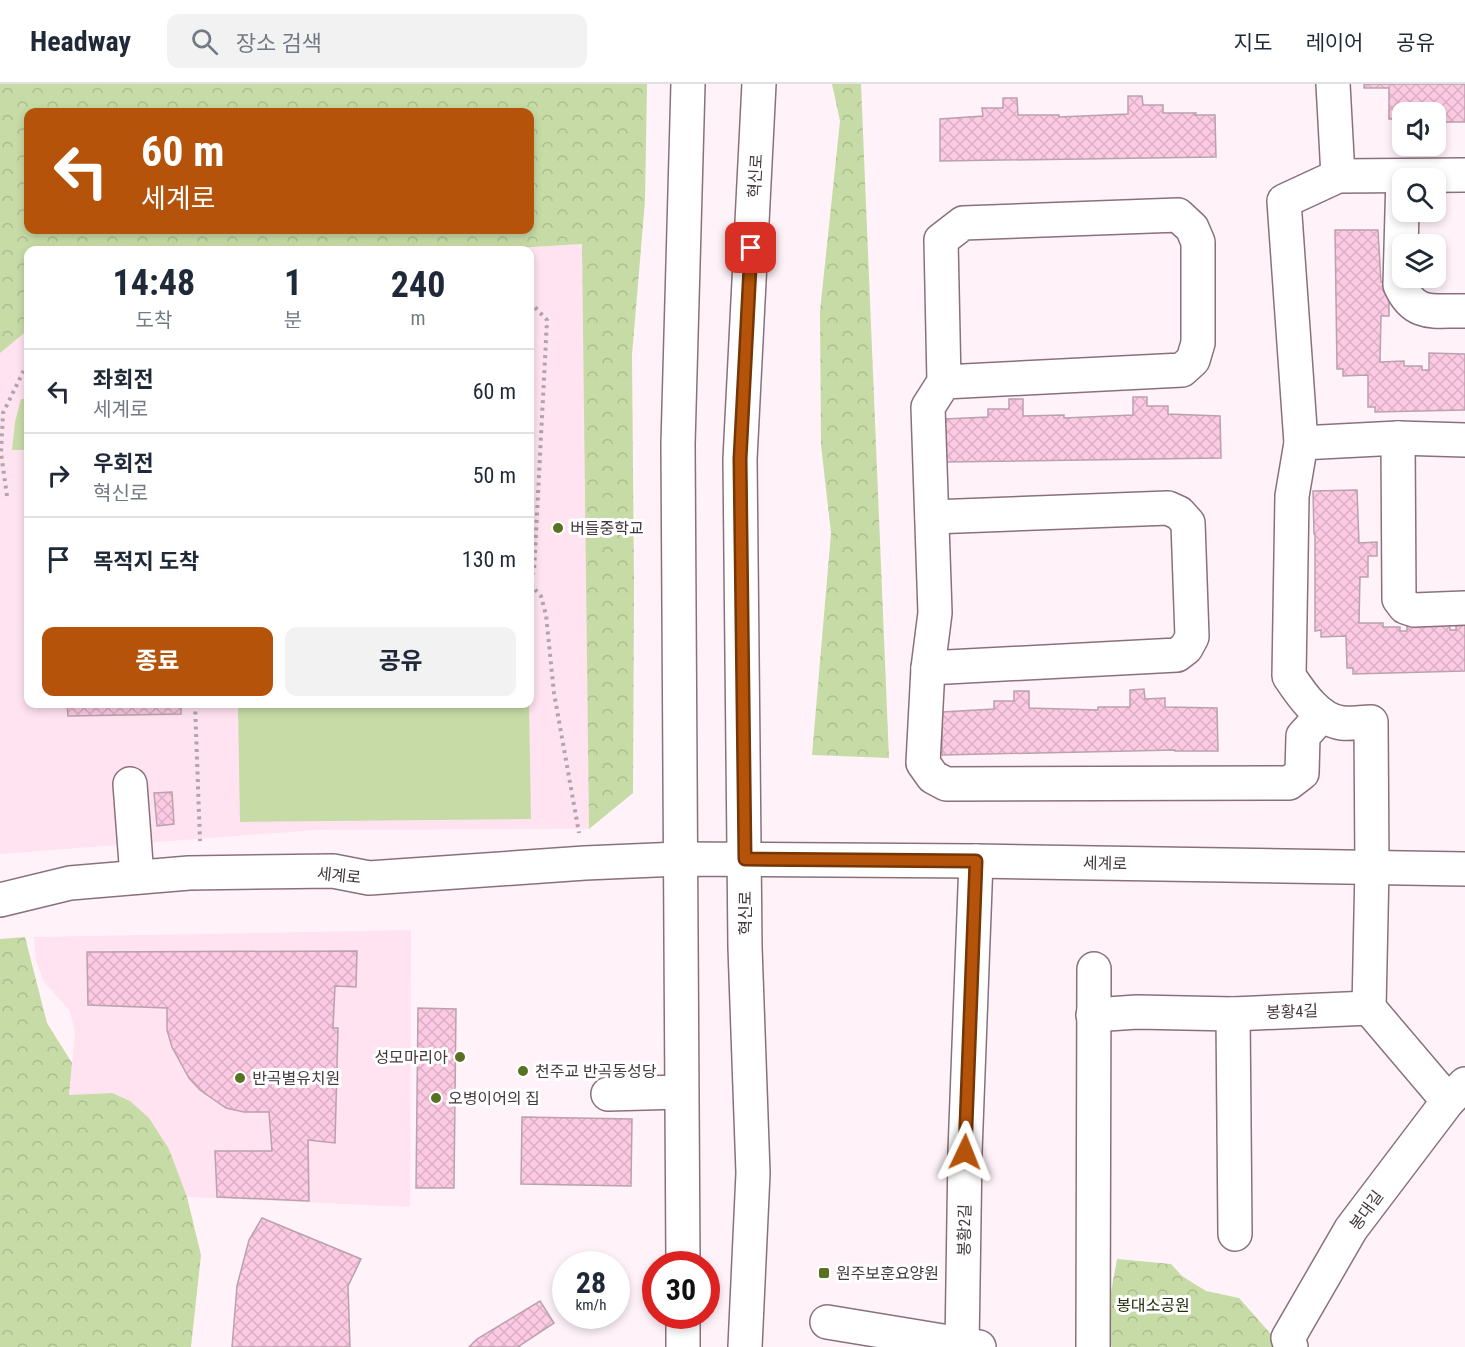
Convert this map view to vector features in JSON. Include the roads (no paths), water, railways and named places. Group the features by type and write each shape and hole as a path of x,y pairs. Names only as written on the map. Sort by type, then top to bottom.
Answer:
{"street":[{"path":"682,1251 678,444 688,84"},
{"name":"혁신로","path":"745,1347 753,1173 745,947 740,459 759,84"},
{"path":"1333,84 1338,176"},
{"path":"1446,175 1465,175"},
{"path":"1392,176 1338,176 1284,201 1302,443 1292,496 1289,676 1305,699 1322,715 1340,723 1371,722 1372,868 1369,1008 1456,1093"},
{"path":"944,382 1182,370 1193,360 1198,343 1198,242 1192,228 1178,215 963,223 941,240 944,382 928,407 935,613 928,668 923,763 933,777 946,784 1289,783 1302,773 1303,736 1322,715"},
{"path":"1401,222 1400,285 1407,300 1420,309 1465,311"},
{"path":"1302,443 1398,438 1465,440"},
{"path":"1398,438 1399,599 1404,608 1414,610 1465,608"},
{"path":"928,668 1177,655 1186,648 1192,638 1188,523 1179,513 1168,508 932,517"},
{"path":"130,784 137,877"},
{"name":"세계로","path":"0,900 70,883 201,873 333,871 369,878 679,859 1465,869"},
{"name":"봉황2길","path":"968,1346 965,1152 976,861"},
{"path":"1093,1347 1094,969"},
{"name":"봉황4길","path":"1093,1015 1137,1012 1233,1014 1369,1008"},
{"path":"1233,1014 1235,1234"},
{"path":"608,1094 681,1092"},
{"name":"봉대길","path":"1291,1347 1288,1338 1351,1230 1456,1093"},
{"path":"827,1322 968,1346"},
{"path":"683,1329 683,1347"}],"place":[{"name":"버들중학교","path":"558,528"},
{"name":"성모마리아","path":"460,1057"},
{"name":"천주교 반곡동성당","path":"523,1071"},
{"name":"반곡별유치원","path":"240,1078"},
{"name":"오병이어의 집","path":"436,1098"},
{"name":"원주보훈요양원","path":"824,1273"}],"park label":[{"name":"봉대소공원","path":"1153,1305"}]}
